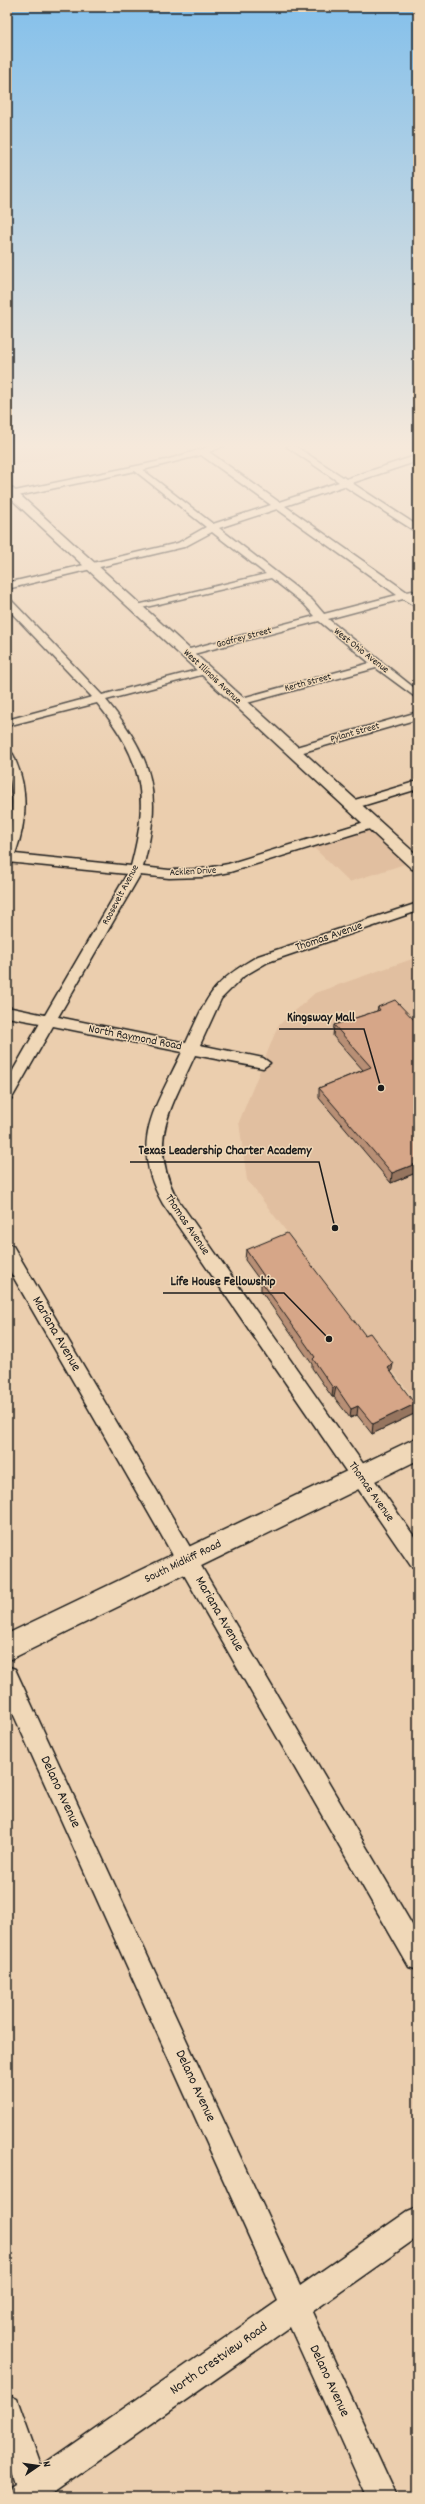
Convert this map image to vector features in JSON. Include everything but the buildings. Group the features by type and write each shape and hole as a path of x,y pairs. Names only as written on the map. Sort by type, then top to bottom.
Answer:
{"main road":[{"name":"West Illinois Avenue","path":"88,563 418,866"},
{"name":"South Midkiff Road","path":"7,1648 418,1448"}],"street":[{"path":"7,586 105,563"},
{"name":"West Ohio Avenue","path":"257,563 308,602 321,617 418,696"},
{"path":"358,563 418,605"},
{"path":"137,608 273,575"},
{"name":"Godfrey Street","path":"186,653 418,592"},
{"name":"Roosevelt Avenue","path":"7,602 100,698 131,739 146,778 149,800 147,828 136,870 7,1094"},
{"name":"Kerth Street","path":"239,702 378,664"},
{"path":"7,723 205,671"},
{"name":"Pylant Street","path":"293,751 418,715"},
{"path":"7,754 18,784 20,811 16,832 7,858"},
{"path":"352,805 418,785"},
{"name":"Acklen Drive","path":"7,858 175,874 218,871 372,824"},
{"name":"Thomas Avenue","path":"418,907 263,960 239,972 223,986 214,998 156,1124 154,1157 161,1184 169,1200 418,1559"},
{"name":"North Raymond Road","path":"7,1012 263,1063"},
{"name":"Mariana Avenue","path":"7,1251 418,1958"},
{"name":"Delano Avenue","path":"7,1676 382,2497"},
{"name":"North Crestview Road","path":"30,2494 418,2221"},
{"path":"7,2410 30,2494"}],"shaded area":[{"path":"370,824 411,862 349,882 309,843"},
{"path":"418,957 418,1404 247,1180 239,1122 278,1026 315,993"}],"place":[{"name":"Kingsway Mall","path":"381,1088"},
{"name":"Texas Leadership Charter Academy","path":"335,1228"},
{"name":"Life House Fellowship","path":"329,1339"}]}
